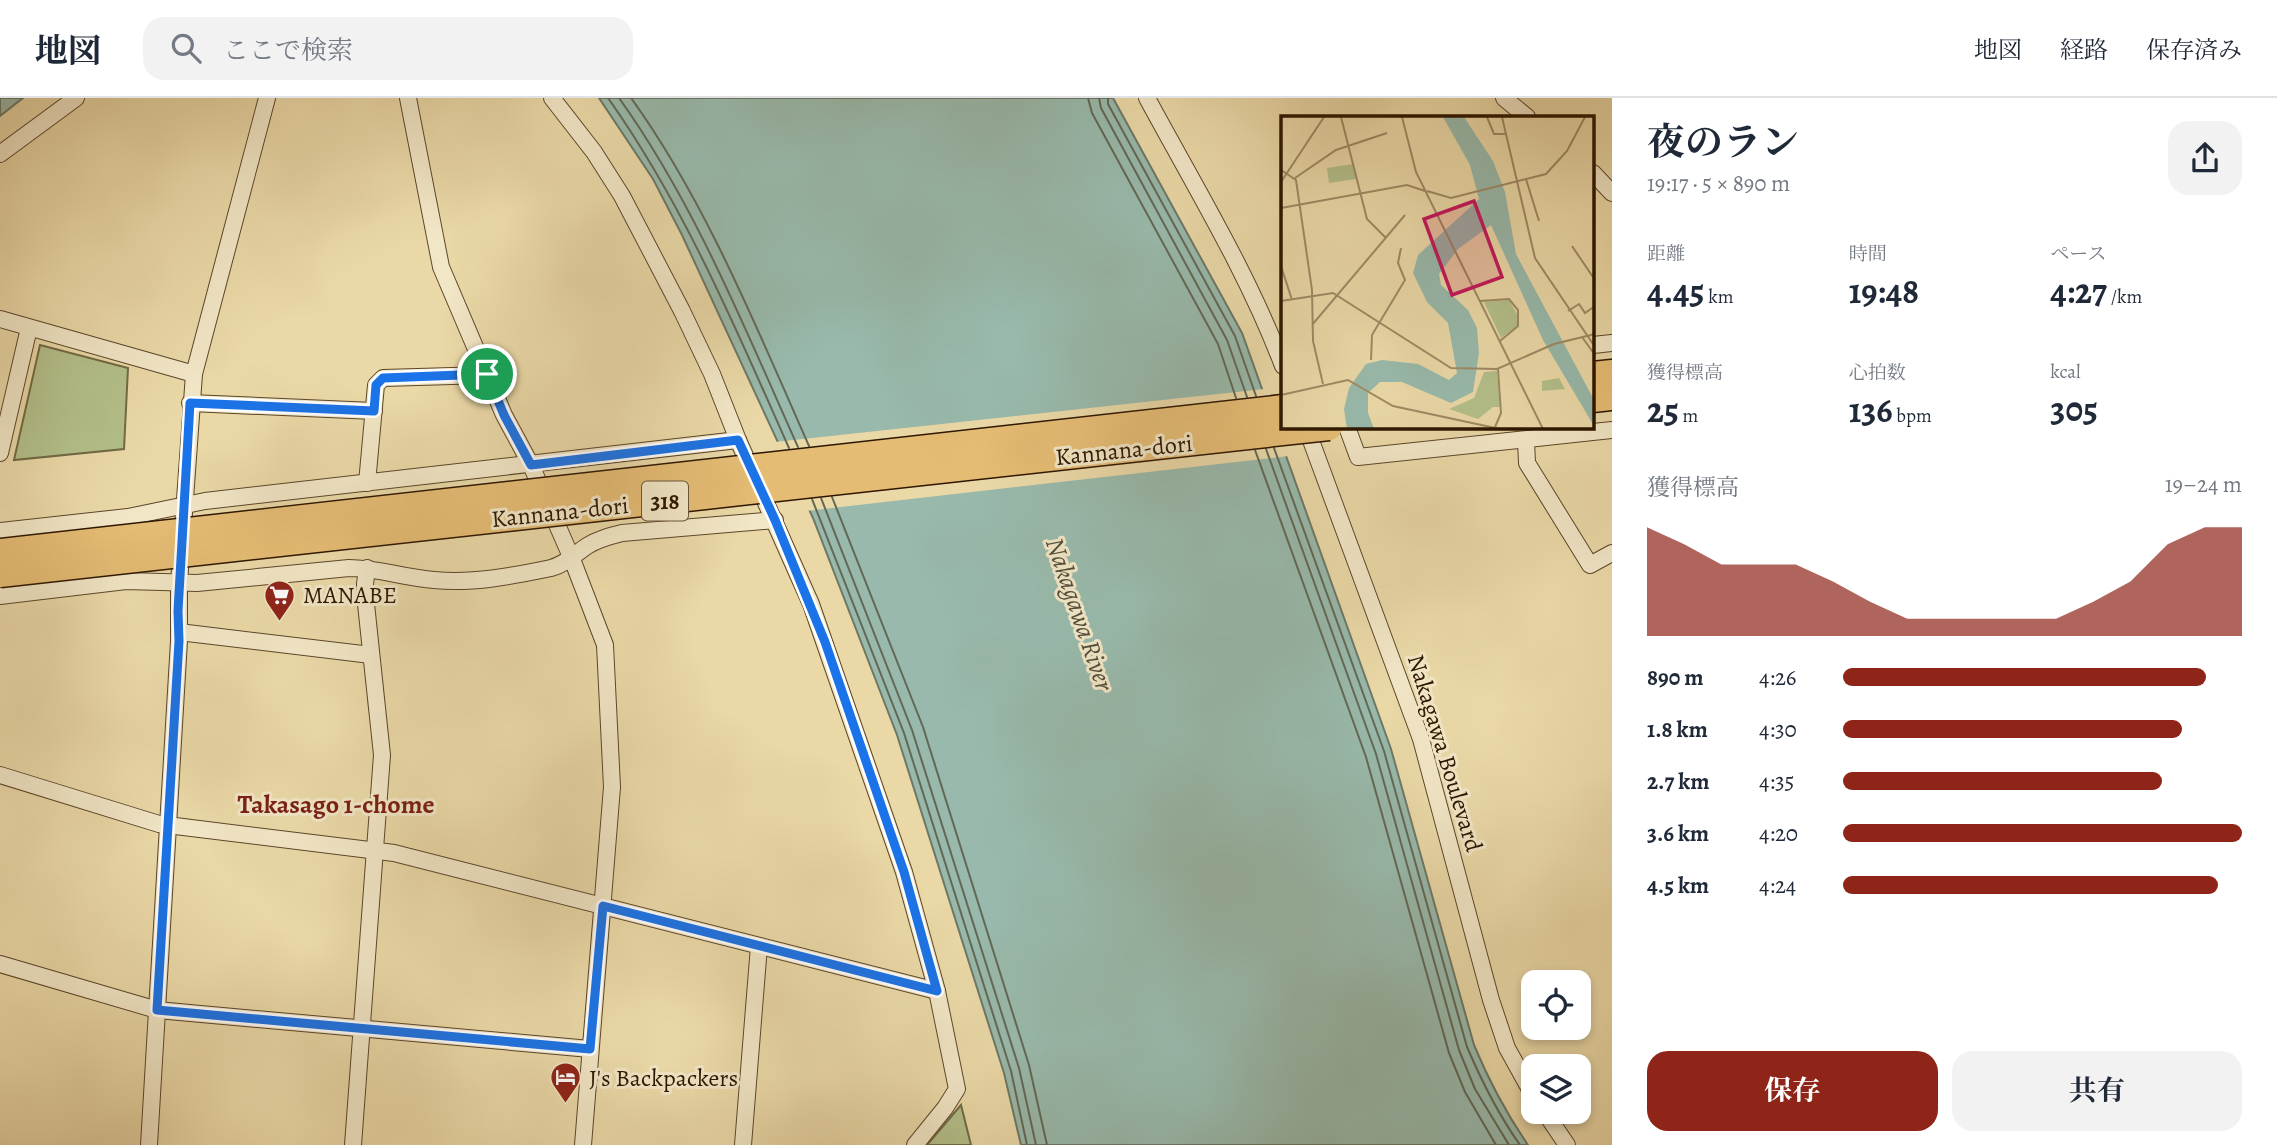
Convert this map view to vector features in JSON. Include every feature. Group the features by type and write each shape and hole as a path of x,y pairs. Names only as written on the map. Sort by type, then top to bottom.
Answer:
{"main road":[{"path":"1594,375 1612,373"},
{"path":"1594,399 1612,397"},
{"name":"Kannana-dori","path":"0,552 1281,408"},
{"name":"Kannana-dori","path":"0,574 1311,429"}],"street":[{"path":"0,154 76,98"},
{"path":"149,1145 190,403 194,374 267,98"},
{"path":"408,98 441,267 504,415 531,465 572,559 605,645 612,787 583,1145"},
{"path":"552,98 594,152 622,196 682,311 712,374 816,617 862,749 904,872 937,991 957,1089 915,1145"},
{"path":"1146,98 1240,273 1281,361"},
{"path":"1504,98 1526,116"},
{"path":"1594,174 1612,193"},
{"path":"0,319 194,374"},
{"path":"0,453 29,327"},
{"path":"1594,345 1612,343"},
{"path":"368,483 376,385 383,378 487,374"},
{"path":"190,403 374,411"},
{"name":"Nakagawa Boulevard","path":"1307,429 1421,739 1491,1000 1503,1036 1521,1074"},
{"path":"1348,429 1358,457 1612,430"},
{"path":"0,531 128,517 184,505 738,440"},
{"path":"1525,441 1527,463 1590,565 1612,553"},
{"path":"0,596 126,581 179,583 367,568 434,580 472,580 555,567 572,559 585,547 605,537 622,533 775,520"},
{"path":"353,1145 382,755 365,584 367,568"},
{"path":"179,632 371,655"},
{"path":"0,775 167,825 376,850 937,991"},
{"path":"743,1145 758,946"},
{"path":"0,964 157,1010 590,1049"},
{"path":"1553,1124 1567,1145"}],"green space":[{"path":"40,345 128,368 124,449 14,460"},
{"path":"961,1105 971,1145 927,1145"}],"water":[{"path":"0,98 23,98 0,116"},
{"name":"Nakagawa River","path":"599,98 1113,98 1242,333 1391,749 1474,1045 1498,1096 1528,1145 1021,1145 1004,1073 897,735 813,518 682,235 653,179"}],"pier":[{"path":"1264,389 1289,456 806,511 775,442"}],"place":[{"name":"MANABE","path":"280,622"},
{"name":"J's Backpackers","path":"566,1105"}],"district":[{"name":"Takasago 1-chome","path":"336,804"}],"route":[{"path":"487,374 504,415 531,465 738,440 775,520 825,642 904,872 937,991 603,906 590,1049 157,1010 190,403 374,411 376,385 383,378 487,374"}]}
